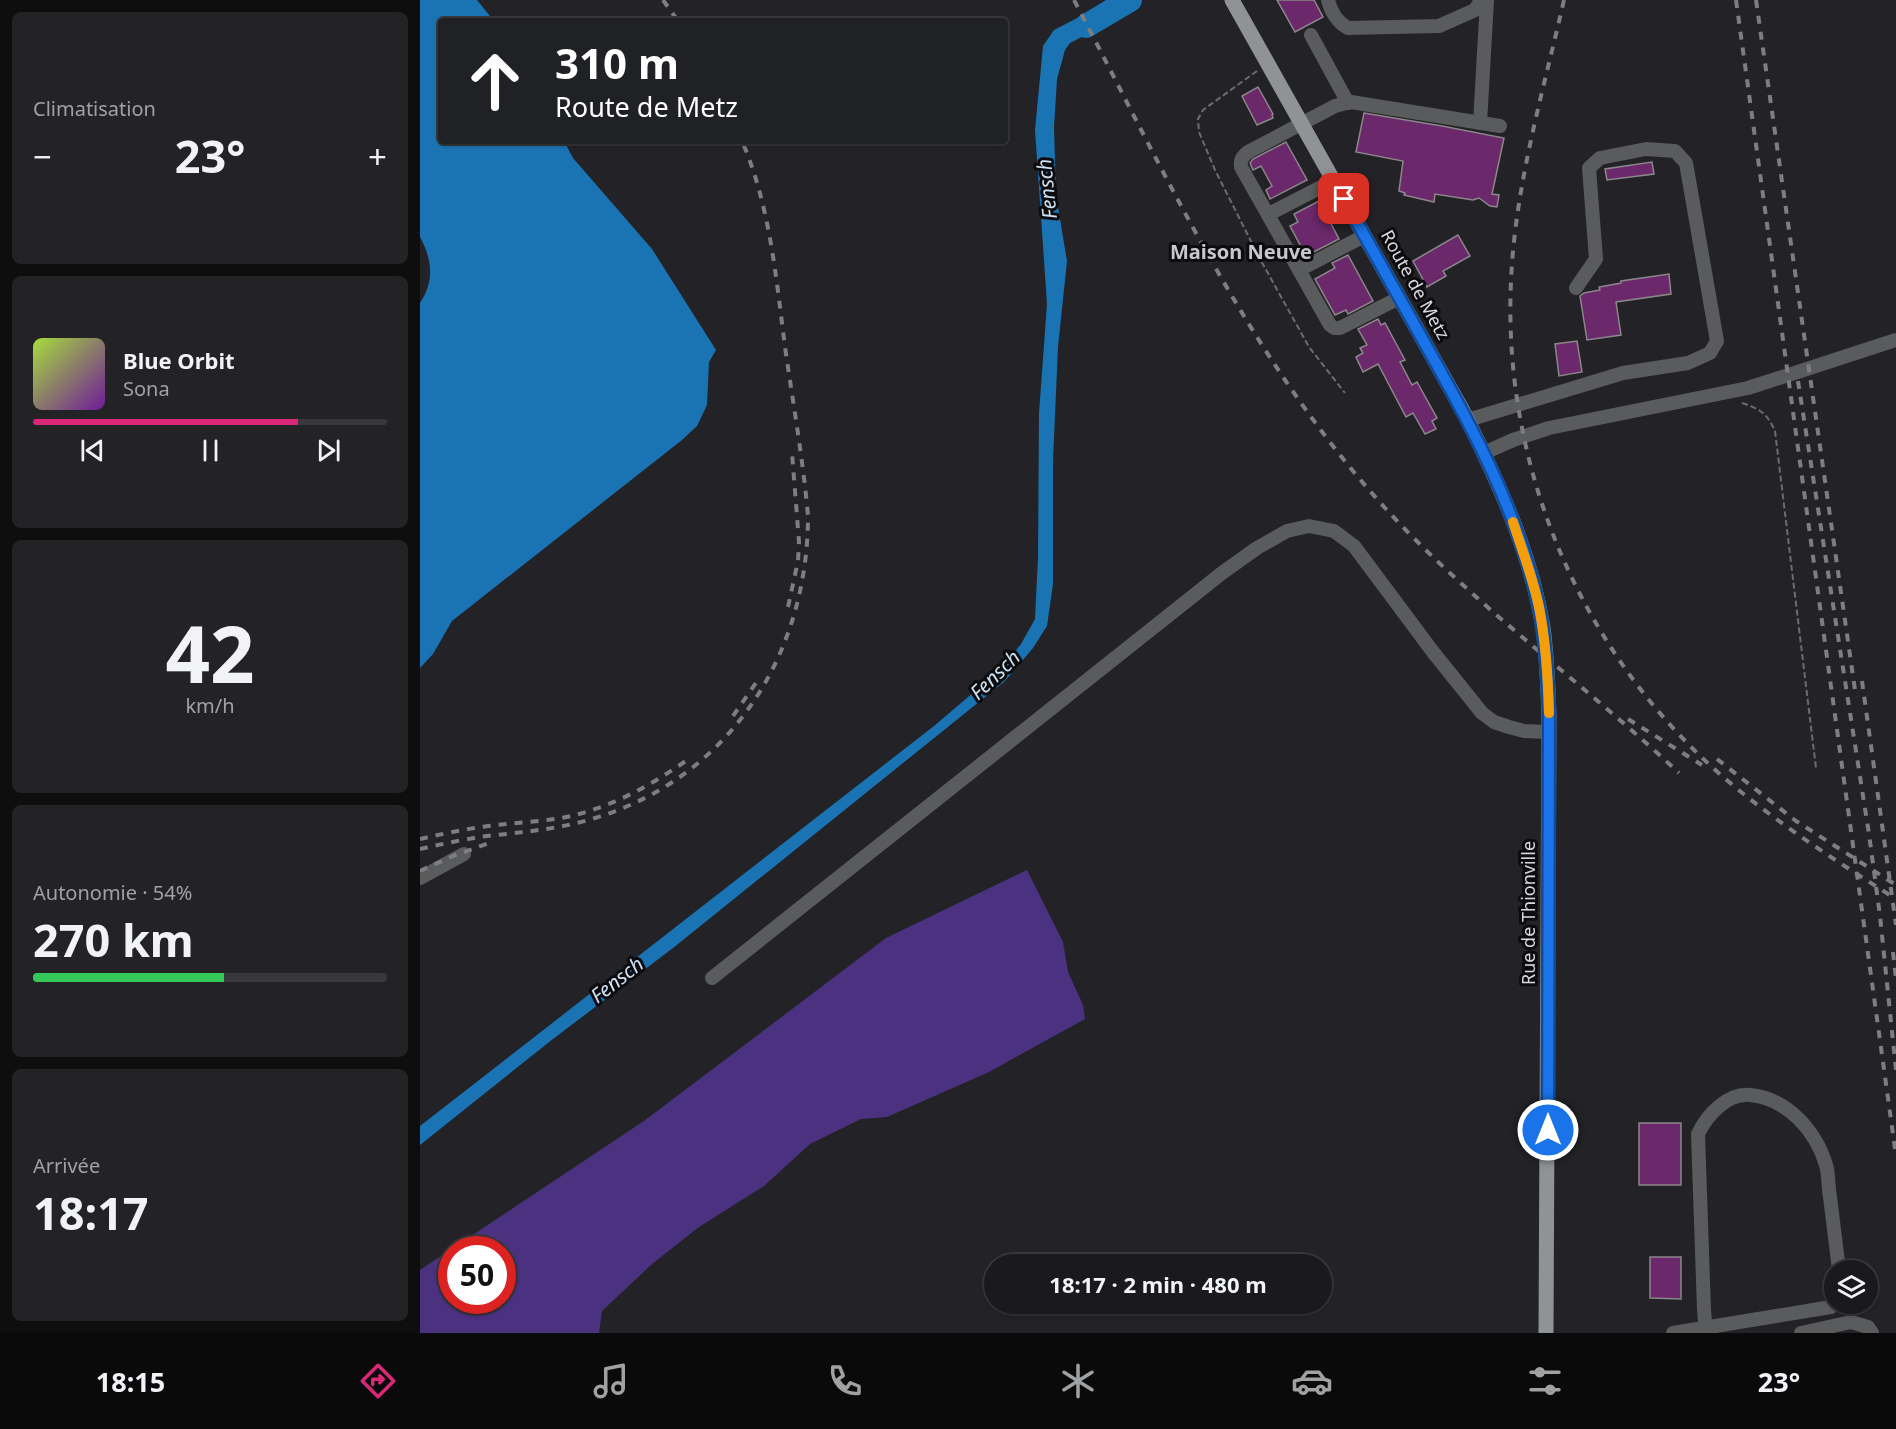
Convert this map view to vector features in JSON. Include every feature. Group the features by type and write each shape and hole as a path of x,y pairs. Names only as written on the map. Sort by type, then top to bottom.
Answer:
{"main road":[{"name":"Route de Metz","path":"1232,0 1468,420 1503,499"},
{"name":"Rue de Thionville","path":"1503,499 1526,560 1540,615 1547,667 1546,1333"}],"street":[{"path":"1328,0 1341,25 1348,28 1440,26 1475,10 1481,0"},
{"path":"1480,123 1487,0"},
{"path":"1311,35 1348,103"},
{"path":"1399,298 1340,328 1330,325 1240,162 1248,152 1335,106 1351,102 1500,126"},
{"path":"1468,420 1623,373 1688,363 1710,353 1717,341 1686,163 1675,151 1646,149 1600,158 1589,168 1596,259 1576,288"},
{"path":"1269,214 1334,181"},
{"path":"1299,270 1364,236"},
{"path":"1484,453 1549,428 1748,388 1896,340"},
{"path":"712,978 1222,573 1257,548 1287,531 1309,526 1334,531 1354,546 1482,713 1494,722 1509,727 1524,731 1548,732"},
{"path":"420,878 464,854"},
{"path":"1708,1331 1698,1134 1703,1123 1726,1100 1743,1094 1763,1096 1784,1106 1811,1132 1826,1166 1838,1260"},
{"path":"1673,1333 1708,1331 1824,1308"},
{"path":"1801,1333 1851,1322 1868,1327 1872,1333"}],"path":[{"path":"1717,394 1758,408 1770,419 1775,431 1816,768"}],"shaded area":[{"path":"1027,870 1063,942 1068,972 1083,1005 1085,1019 989,1072 887,1117 861,1119 810,1144 764,1186 699,1227 652,1264 602,1311 599,1333 420,1333 420,1270 438,1258 438,1314 516,1314 516,1236 471,1236 644,1121 886,938"}],"water":[{"path":"420,0 477,0 492,18 438,18 438,144 566,144 573,158 652,249 716,350 709,362 707,405 697,426 452,621 433,654 420,668 420,303 428,286 430,270 420,237"},
{"path":"1106,0 1119,18 1070,43 1065,50 1057,79 1054,127 1056,195 1067,261 1058,347 1053,460 1053,584 1047,626 1033,648 1005,681 673,948 553,1039 420,1145 420,1126 934,726 1001,669 1021,644 1035,619 1038,558 1039,413 1047,304 1035,130 1043,46 1054,30"}],"building":[{"path":"1277,0 1314,0 1323,17 1295,32"},
{"path":"1258,87 1273,118 1257,125 1242,96"},
{"path":"1364,113 1504,138 1492,194 1499,195 1497,207 1490,206 1479,198 1473,200 1435,194 1434,202 1404,195 1405,193 1399,191 1403,161 1356,152"},
{"path":"1286,142 1307,180 1270,199 1266,190 1272,186 1261,166 1253,170 1250,163 1253,159"},
{"path":"1652,162 1654,174 1607,180 1605,169"},
{"path":"1319,201 1339,239 1306,256 1290,226 1298,222 1294,214"},
{"path":"1458,235 1470,256 1443,271 1446,276 1427,287 1413,261"},
{"path":"1348,255 1373,301 1348,314 1346,310 1335,315 1315,279 1335,268 1332,263"},
{"path":"1669,274 1671,294 1616,302 1621,335 1587,340 1580,296 1600,290 1599,287 1621,283 1621,281"},
{"path":"1378,319 1381,325 1385,323 1405,360 1400,362 1412,385 1417,382 1437,418 1432,421 1436,429 1425,434 1413,413 1406,417 1378,364 1363,372 1356,357 1363,353 1360,348 1367,345 1358,329"},
{"path":"1577,341 1582,372 1559,376 1555,344"},
{"path":"1639,1123 1681,1123 1681,1185 1639,1185"},
{"path":"1650,1257 1681,1257 1681,1299 1650,1298"}],"waterway":[{"name":"Fensch","path":"1086,26 1130,0"}],"railway":[{"path":"663,0 676,18"},
{"path":"1074,0 1214,265 1293,392 1337,452 1386,509 1456,579 1679,773"},
{"path":"1564,0 1524,175 1511,281 1512,353 1521,424 1539,493 1564,560 1596,624 1636,683 1682,738 1735,787 1774,817 1896,899"},
{"path":"1736,0 1896,1156"},
{"path":"1756,0 1856,697"},
{"path":"420,849 479,837 569,825 595,818 643,799 686,773 722,741 752,703 776,661 794,615 804,567 808,516 771,242 752,166 743,144"},
{"path":"1798,381 1869,834 1896,1070"},
{"path":"788,607 798,561 799,542 792,453"},
{"path":"733,716 760,677"},
{"path":"1862,681 1896,925"},
{"path":"1628,719 1702,765"},
{"path":"420,839 479,827 579,814 637,791 690,758"},
{"path":"1717,759 1796,821 1896,885"},
{"path":"420,871 492,842"},
{"path":"1893,952 1896,979"}],"slow traffic":[{"path":"1513,522 1530,573 1542,626 1549,713"}],"district":[{"name":"Maison Neuve","path":"1241,252"}],"route":[{"path":"1344,199 1463,411 1484,453 1510,514 1538,605 1547,667 1549,715 1548,1130"}]}
